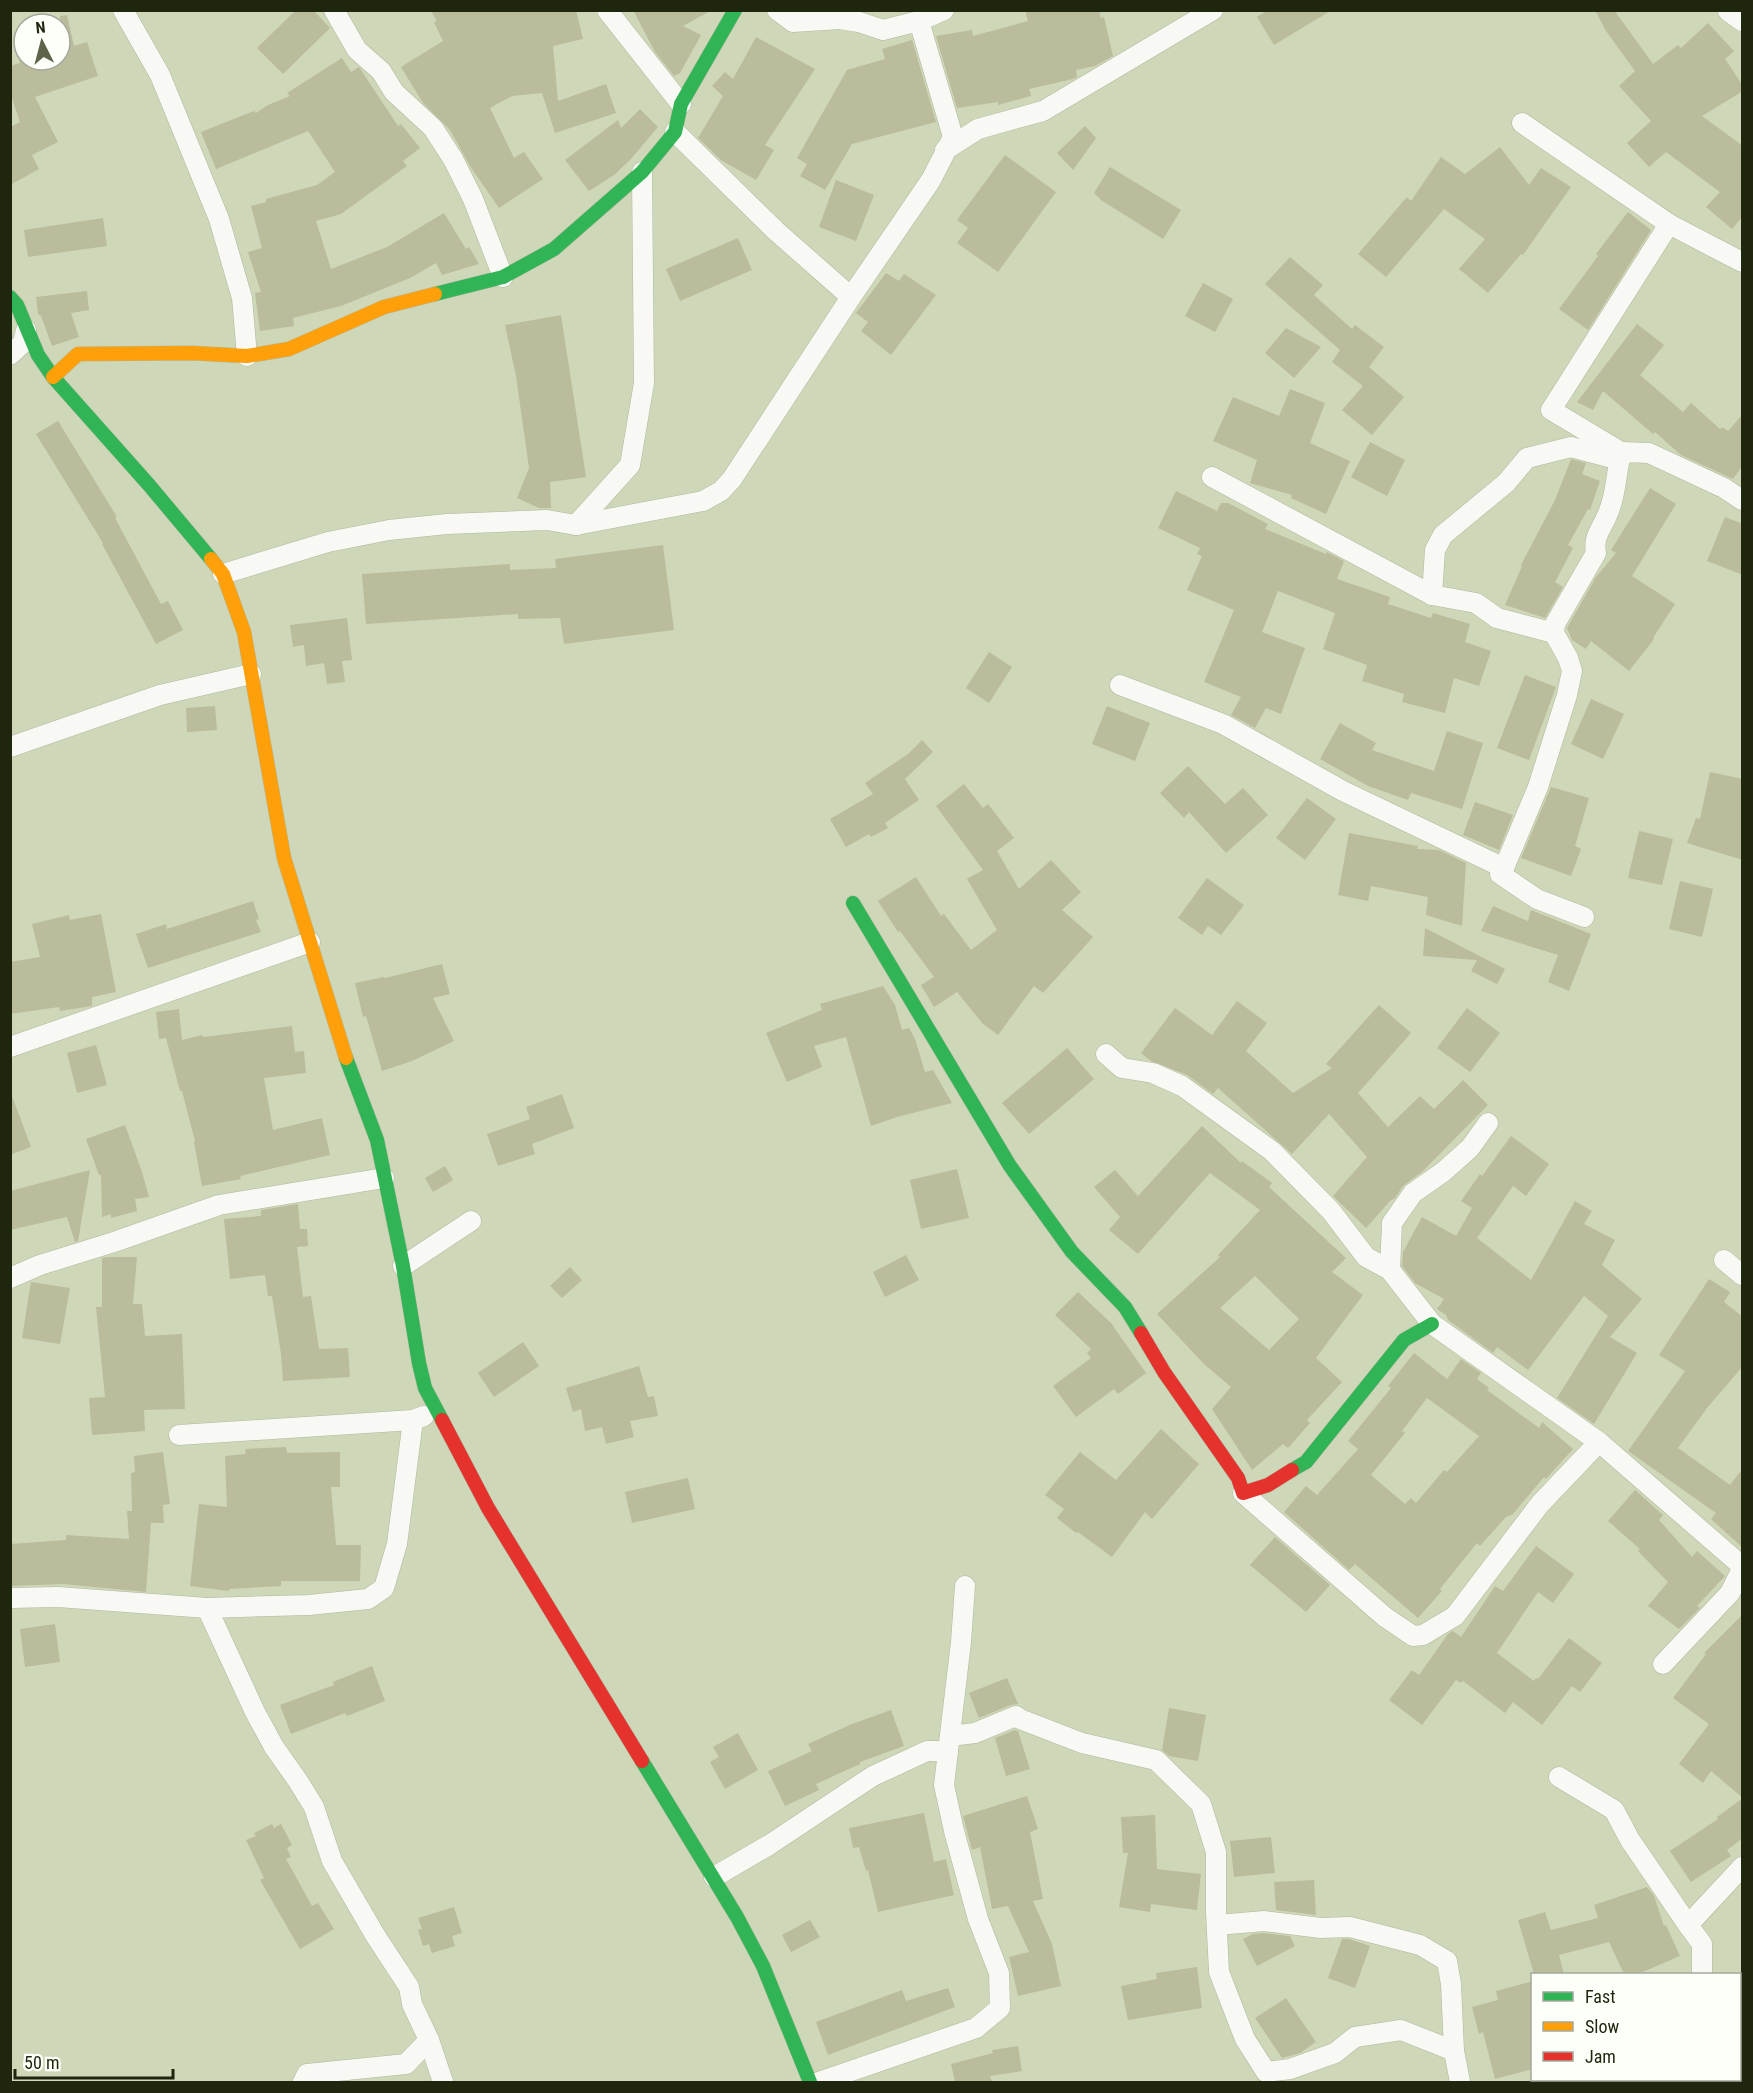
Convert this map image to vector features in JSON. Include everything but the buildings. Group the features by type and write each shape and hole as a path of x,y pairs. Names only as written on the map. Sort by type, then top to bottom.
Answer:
{"street":[{"path":"123,10 160,75 219,219 242,298 248,356"},
{"path":"334,10 357,50 381,72 394,92 433,128 453,159 473,199 503,277"},
{"path":"607,10 681,104"},
{"path":"38,355 192,353 248,356 289,349 384,307 503,277 554,249 642,172 675,132 681,104 735,10"},
{"path":"774,12 793,22 840,19 859,22 883,30 920,21 944,10"},
{"path":"945,150 978,129 1043,111 1213,10"},
{"path":"223,574 328,542 389,530 447,524 547,520 576,525 703,501 721,491 732,479 931,180 953,137 920,21"},
{"path":"1522,123 1669,224 1743,262"},
{"path":"675,132 776,231 851,297"},
{"path":"576,525 630,465 644,383 642,172"},
{"path":"1621,456 1551,410 1669,224"},
{"path":"10,297 16,305 38,355 54,378 149,485 223,574 244,632 284,858 344,1052 377,1140 403,1266 418,1363 425,1388 488,1508 738,1917 763,1966 810,2082"},
{"path":"10,355 23,343 26,330"},
{"path":"54,378 78,354"},
{"path":"1432,595 1435,550 1443,535 1506,483 1527,458 1571,447 1621,456 1649,453 1724,488 1743,500"},
{"path":"1584,917 1537,899 1500,874 1538,787 1572,671 1568,658 1554,633 1555,624 1596,553 1594,541 1607,516 1616,490 1621,456"},
{"path":"1212,477 1432,595 1476,603 1497,618 1554,633"},
{"path":"10,747 160,695 251,675"},
{"path":"1120,685 1223,724 1343,791 1504,868"},
{"path":"853,903 1010,1166 1072,1252 1125,1307 1148,1347 1238,1478 1243,1493 1385,1617 1413,1636 1422,1635 1455,1616 1540,1504 1599,1442"},
{"path":"10,1047 310,942"},
{"path":"1106,1054 1122,1068 1153,1073 1182,1086 1272,1151 1331,1211 1366,1257 1390,1270 1432,1324 1599,1442 1743,1567 1730,1593 1662,1664"},
{"path":"1366,1257 1413,1194 1470,1148 1488,1123"},
{"path":"10,1278 40,1265 219,1205 384,1178"},
{"path":"403,1266 471,1221"},
{"path":"1390,1270 1392,1223"},
{"path":"1724,1260 1743,1275"},
{"path":"1243,1493 1268,1485 1306,1462 1404,1340 1432,1324"},
{"path":"179,1435 413,1420 436,1412"},
{"path":"10,1598 58,1597 207,1608 368,1599 384,1588 397,1544 413,1420"},
{"path":"819,2082 976,2028 1000,2008 999,1973 978,1918 944,1785 961,1642 965,1586"},
{"path":"207,1608 255,1712 274,1747 314,1807 332,1861 409,1988 412,2004 429,2040 443,2082"},
{"path":"714,1877 769,1845 873,1776 927,1751 1016,1716 1082,1743 1156,1760 1202,1804 1216,1852 1220,1972 1245,2039 1266,2072 1290,2069 1335,2053 1355,2037 1401,2030 1454,2050"},
{"path":"1559,1777 1614,1810 1630,1840 1702,1944 1700,1962 1702,1973"},
{"path":"1688,1925 1743,1867"},
{"path":"1217,1925 1264,1921 1321,1928 1350,1927 1420,1945 1447,1961 1451,1984 1454,2050 1460,2082"},
{"path":"303,2082 307,2074 406,2064 429,2040"}],"traffic: fast":[{"path":"435,294 503,277 554,249 642,172 675,132 681,104 735,10"},
{"path":"10,297 17,305 38,355 53,377 211,559"},
{"path":"853,903 1010,1166 1072,1252 1125,1307 1141,1333"},
{"path":"346,1058 377,1140 403,1266 419,1363 425,1388 442,1420"},
{"path":"1292,1470 1306,1462 1404,1340 1432,1324"},
{"path":"642,1761 737,1917 763,1966 810,2082"}],"traffic: slow":[{"path":"53,377 78,354 192,353 247,356 289,349 384,307 435,294"},
{"path":"211,559 223,574 244,632 284,858 346,1058"}],"traffic: jam":[{"path":"1141,1333 1164,1372 1238,1478 1243,1493 1268,1485 1292,1470"},
{"path":"442,1420 488,1508 642,1761"}]}
